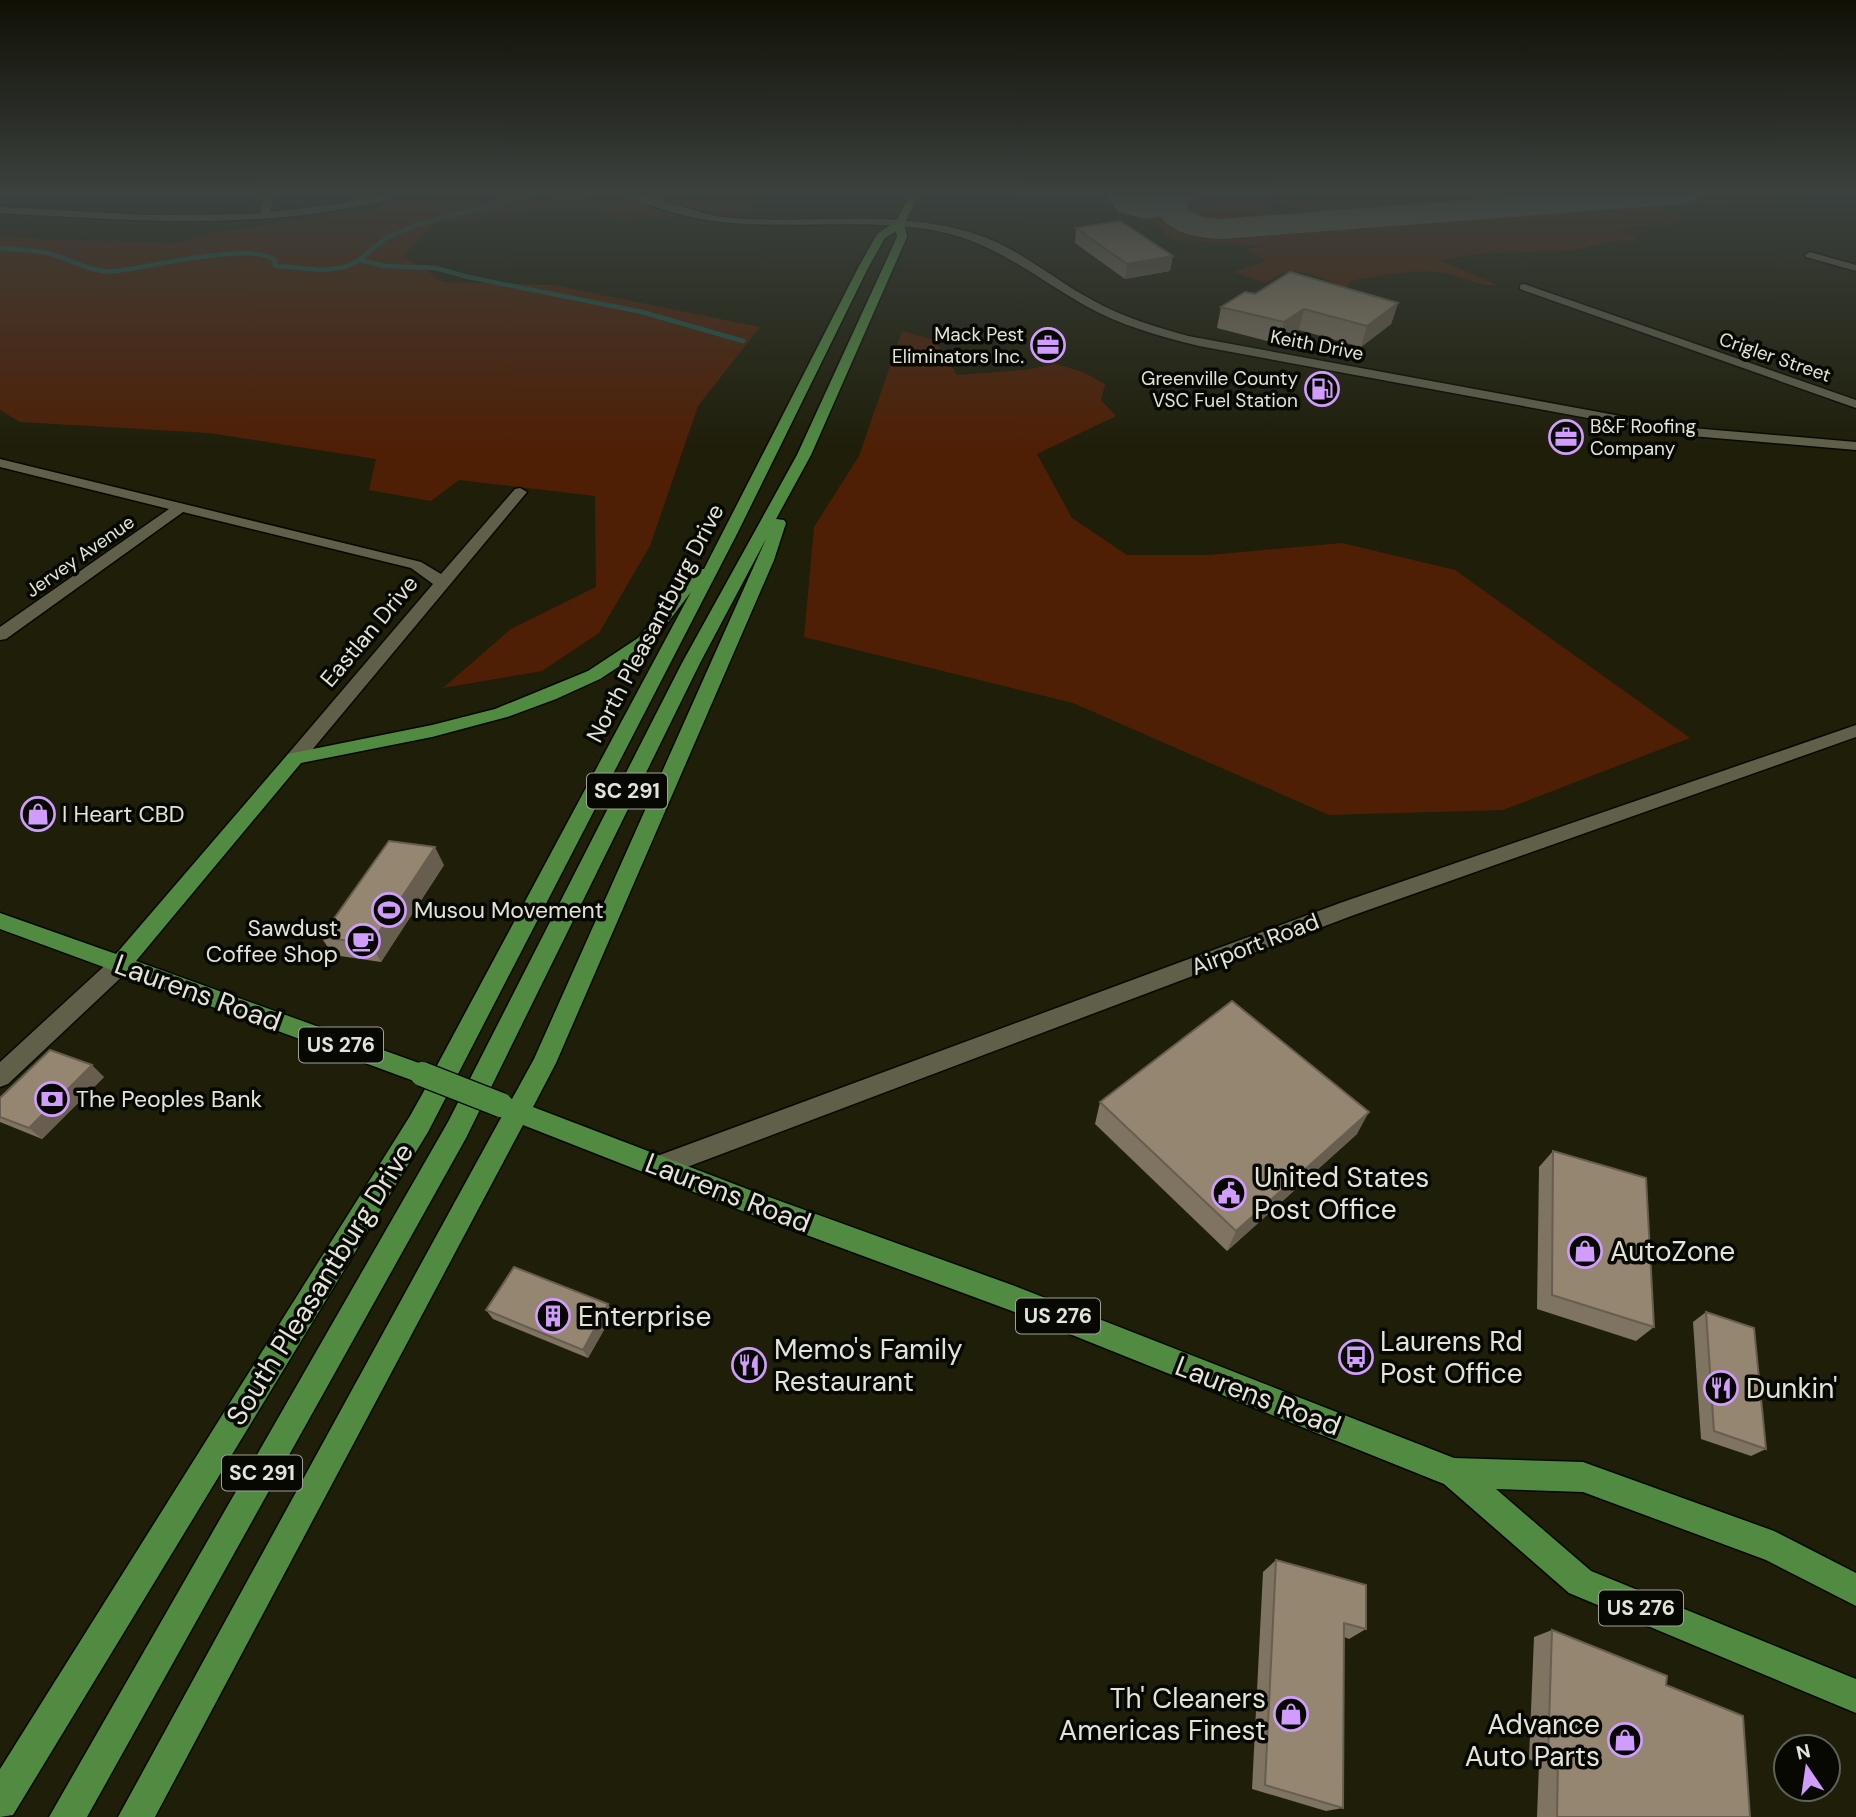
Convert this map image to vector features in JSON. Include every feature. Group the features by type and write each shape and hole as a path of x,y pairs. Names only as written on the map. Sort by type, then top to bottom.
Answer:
{"main road":[{"name":"North Pleasantburg Drive","path":"419,1124 731,532 859,279"},
{"name":"North Pleasantburg Drive","path":"457,1130 691,663 804,455 883,279"},
{"path":"136,1817 510,1108 544,1063 766,559 804,455"},
{"path":"295,758 432,731 501,713 594,675 644,642 731,532"},
{"name":"Eastlan Drive","path":"120,965 295,758"},
{"name":"Laurens Road","path":"0,921 422,1074 658,1167 1012,1298 1454,1473 1580,1582 1856,1696"},
{"name":"South Pleasantburg Drive","path":"0,1802 419,1124"},
{"name":"South Pleasantburg Drive","path":"67,1817 457,1130"},
{"name":"Laurens Road","path":"1454,1473 1583,1477 1774,1547 1856,1590"}],"street":[{"name":"Keith Drive","path":"1052,279 1091,303 1165,334 1643,426 1717,436 1856,446"},
{"name":"Crigler Street","path":"1524,287 1856,404"},
{"name":"Eastlan Drive","path":"0,463 416,565 432,574 441,584 295,758"},
{"path":"441,584 520,492"},
{"name":"Jervey Avenue","path":"0,635 181,507"},
{"name":"Airport Road","path":"658,1167 1347,909 1851,738"},
{"path":"0,1077 120,965"}],"shaded area":[{"path":"0,279 438,279 443,282 553,285 760,327 698,406 650,546 599,633 542,671 443,688 511,629 596,587 595,496 459,480 431,501 369,490 376,459 209,433 20,422 0,410"},
{"path":"1253,279 1272,279 1265,283"},
{"path":"1324,279 1363,279 1351,281 1347,288"},
{"path":"1465,279 1483,279 1497,285"},
{"path":"902,331 935,340 957,375 1024,370 1056,364 1083,372 1105,384 1101,400 1116,416 1037,454 1072,518 1127,555 1209,555 1342,543 1455,570 1690,738 1503,810 1329,815 1073,703 804,637 814,527 859,456"}],"building":[{"path":"1279,279 1314,279 1398,303 1367,326 1304,309 1284,322 1221,307 1245,292 1255,294"},
{"path":"389,841 435,847 371,944 321,937"},
{"name":"United States Post Office","path":"1232,1001 1369,1112 1236,1231 1100,1102"},
{"path":"50,1050 92,1065 29,1128 0,1117 0,1098"},
{"name":"AutoZone","path":"1553,1151 1646,1178 1654,1327 1552,1295"},
{"name":"Enterprise","path":"514,1267 608,1304 583,1350 486,1310"},
{"name":"Dunkin'","path":"1706,1312 1754,1328 1766,1449 1714,1431"},
{"name":"Th' Cleaners Americas Finest","path":"1276,1560 1366,1585 1366,1629 1344,1623 1343,1808 1265,1785"},
{"name":"Advance Auto Parts","path":"1552,1630 1667,1676 1666,1685 1743,1716 1750,1817 1557,1817 1558,1760 1548,1755"}],"waterway":[{"path":"477,279 642,312 743,341"}],"place":[{"name":"Mack Pest Eliminators Inc.","path":"1048,345"},
{"name":"Greenville County VSC Fuel Station","path":"1322,389"},
{"name":"B&F Roofing Company","path":"1566,437"},
{"name":"I Heart CBD","path":"38,814"},
{"name":"Musou Movement","path":"389,910"},
{"name":"Sawdust Coffee Shop","path":"363,941"},
{"name":"The Peoples Bank","path":"52,1099"},
{"name":"United States Post Office","path":"1229,1193"},
{"name":"AutoZone","path":"1585,1251"},
{"name":"Enterprise","path":"553,1316"},
{"name":"Laurens Rd Post Office","path":"1356,1357"},
{"name":"Memo's Family Restaurant","path":"749,1365"},
{"name":"Dunkin'","path":"1721,1388"},
{"name":"Th' Cleaners Americas Finest","path":"1291,1714"},
{"name":"Advance Auto Parts","path":"1625,1740"}]}
